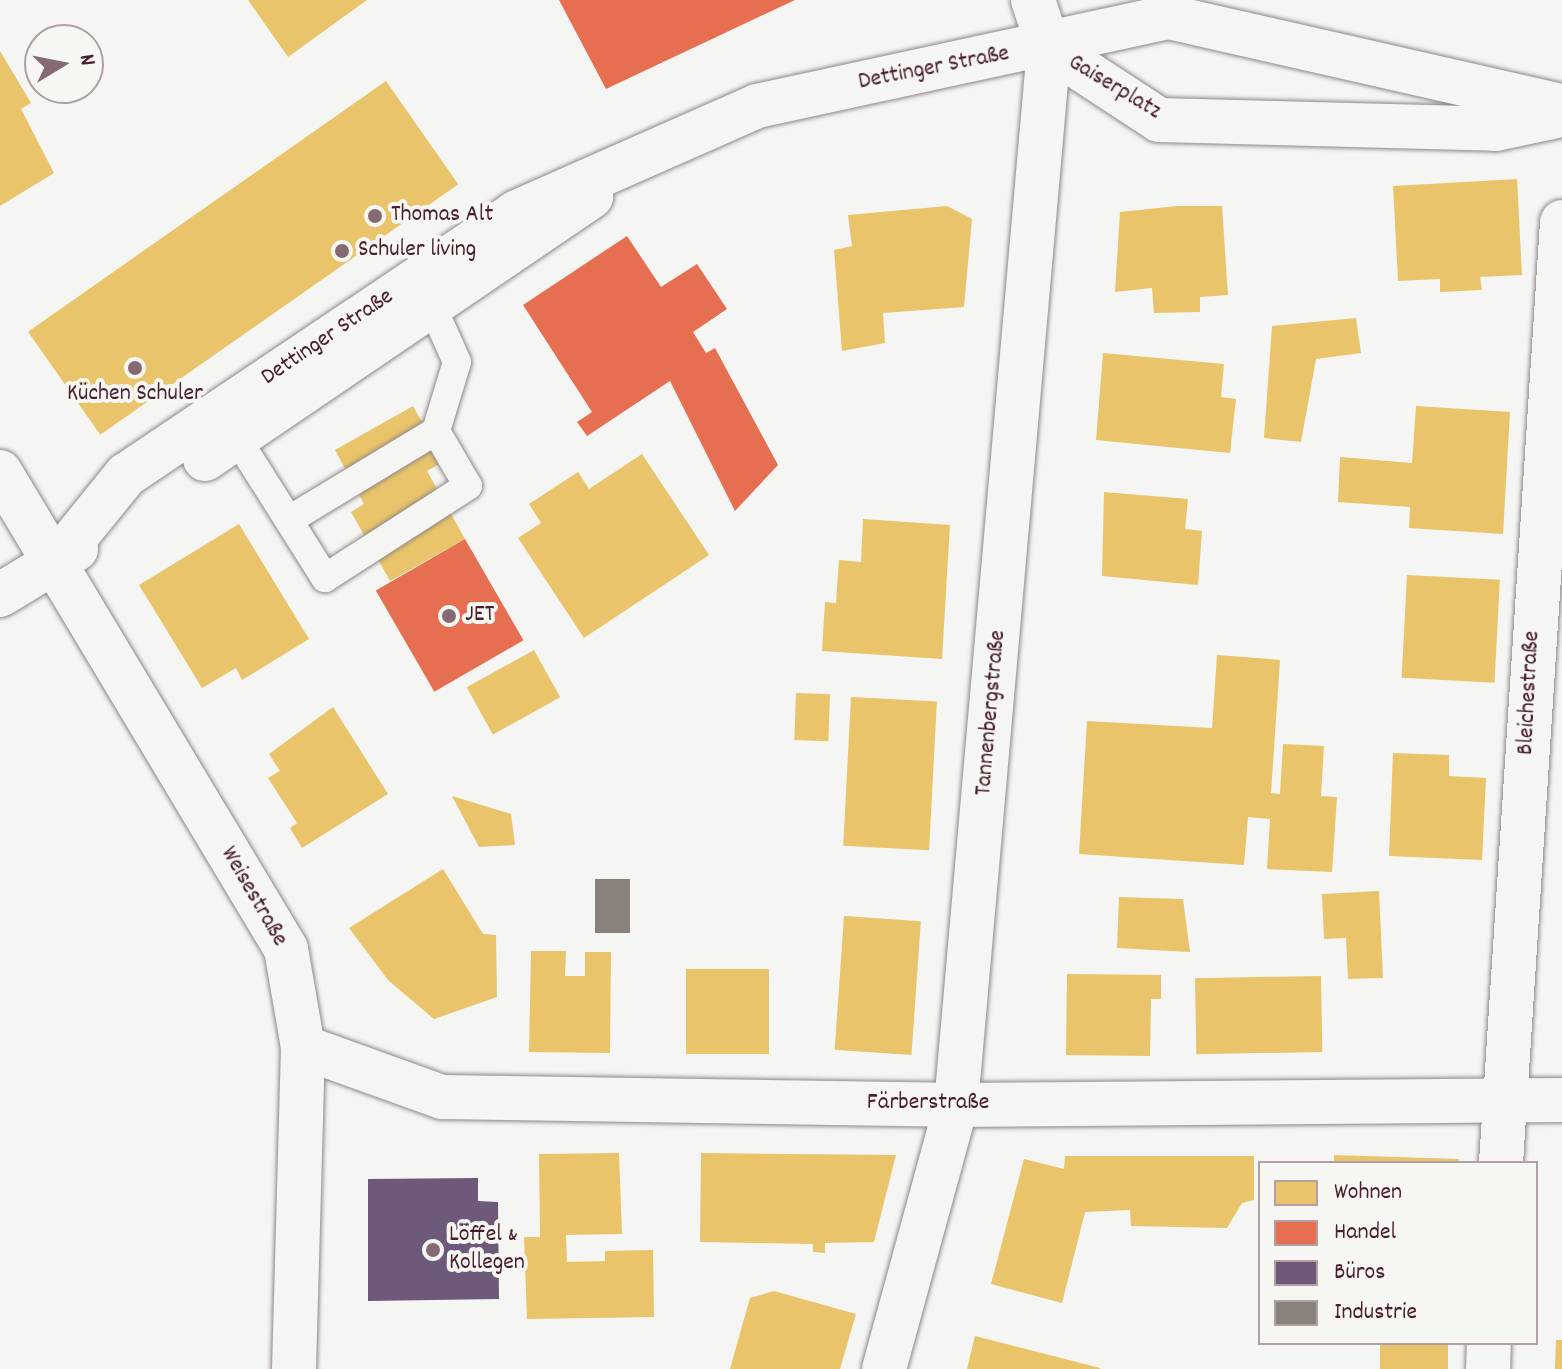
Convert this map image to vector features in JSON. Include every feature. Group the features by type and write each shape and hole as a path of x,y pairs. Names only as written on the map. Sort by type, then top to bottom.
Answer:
{"street":[{"path":"1033,0 1049,48"},
{"name":"Tannenbergstraße","path":"884,1369 956,1105 1049,48 1060,0"},
{"name":"Gaiserplatz","path":"1049,48 1169,17 1562,106"},
{"name":"Gaiserplatz","path":"1049,48 1159,120 1496,129 1562,115"},
{"name":"Dettinger Straße","path":"53,565 126,475 517,212 757,106 1049,48"},
{"name":"Dettinger Straße","path":"0,595 53,565 236,437 433,308 639,159"},
{"name":"Bleichestraße","path":"1501,1161 1562,222"},
{"name":"Weisestraße","path":"0,472 286,949 303,1047 294,1369"},
{"name":"Färberstraße","path":"303,1047 442,1097 956,1105 1506,1098 1562,1100"},
{"path":"1488,1369 1489,1345"}],"lane":[{"path":"289,520 436,431 457,362 433,308"},
{"path":"236,437 325,578 468,486 436,431"}],"building: Wohnen":[{"path":"248,0 367,0 288,57"},
{"path":"0,51 24,91 24,104 29,104 21,109 54,173 0,206"},
{"path":"386,81 458,184 100,435 28,332"},
{"path":"1517,179 1522,275 1480,277 1482,290 1440,292 1440,279 1398,281 1393,186"},
{"path":"947,206 972,219 964,307 883,313 885,343 842,351 834,250 852,246 848,215"},
{"path":"1177,206 1222,206 1228,295 1200,297 1200,312 1154,313 1152,288 1115,292 1120,212"},
{"path":"1356,318 1361,353 1316,359 1301,442 1264,438 1272,326"},
{"path":"1103,353 1224,364 1221,397 1236,399 1230,453 1096,440"},
{"path":"413,406 444,461 427,471 465,539 390,581 351,512 364,504 335,450"},
{"path":"1416,406 1510,412 1503,534 1409,528 1410,507 1338,502 1340,457 1412,463"},
{"path":"642,454 709,555 584,638 518,538 541,523 529,504 578,472 589,489"},
{"path":"1104,492 1188,499 1185,529 1202,531 1198,585 1102,576"},
{"path":"863,519 950,525 942,659 822,651 825,602 836,603 839,560 861,562"},
{"path":"239,524 309,639 242,680 236,668 202,688 139,585"},
{"path":"1407,575 1500,580 1494,683 1402,678"},
{"path":"534,650 560,697 493,735 467,687"},
{"path":"1217,655 1280,660 1271,793 1280,794 1283,744 1324,746 1321,796 1337,797 1332,872 1267,869 1270,819 1248,817 1244,865 1079,854 1087,721 1212,728"},
{"path":"796,693 830,694 828,741 794,740"},
{"path":"851,697 937,702 929,850 843,846"},
{"path":"333,707 388,794 302,848 290,828 297,823 268,778 280,771 269,754"},
{"path":"1393,753 1449,755 1449,776 1486,778 1482,860 1389,856"},
{"path":"452,796 511,814 515,845 479,847"},
{"path":"443,869 483,934 496,935 497,997 434,1019 388,980 349,928"},
{"path":"1379,891 1383,978 1348,979 1346,938 1324,939 1322,894"},
{"path":"1119,897 1183,899 1190,952 1117,948"},
{"path":"844,916 921,921 911,1055 835,1050"},
{"path":"531,951 566,951 565,976 585,976 585,952 611,952 610,1053 529,1052"},
{"path":"686,969 769,969 769,1054 686,1054"},
{"path":"1067,974 1161,975 1161,999 1151,999 1150,1056 1066,1055"},
{"path":"1321,976 1322,1052 1196,1054 1195,978"},
{"path":"619,1153 622,1234 566,1235 567,1262 605,1261 605,1251 653,1250 654,1317 527,1319 524,1237 540,1237 539,1154"},
{"path":"701,1153 896,1155 874,1242 825,1243 825,1253 813,1252 813,1244 700,1242"},
{"path":"1334,1155 1459,1159 1458,1161 1334,1161"},
{"path":"1065,1156 1254,1156 1254,1200 1242,1203 1227,1228 1131,1226 1130,1210 1085,1212 1062,1303 991,1284 1024,1159 1064,1169"},
{"path":"774,1291 856,1314 840,1369 730,1369 750,1298"},
{"path":"975,1336 1100,1368 1100,1369 967,1369"},
{"path":"1556,1340 1562,1340 1562,1369 1555,1369"},
{"path":"1380,1345 1448,1345 1448,1369 1380,1369"}],"building: Handel":[{"path":"559,0 795,0 606,89"},
{"path":"627,236 661,287 697,264 727,309 693,332 706,353 715,348 778,465 735,511 670,381 587,436 577,422 592,412 523,305"},
{"name":"JET","path":"465,539 524,640 434,692 376,590"}],"building: Büros":[{"name":"Löffel & Kollegen","path":"478,1178 478,1201 498,1202 499,1299 368,1301 368,1179"}],"building: Industrie":[{"path":"595,879 630,879 630,933 595,933"}],"place":[{"name":"Thomas Alt","path":"375,216"},
{"name":"Schuler living","path":"342,251"},
{"name":"Küchen Schuler","path":"135,368"},
{"name":"JET","path":"449,616"},
{"name":"Löffel & Kollegen","path":"433,1250"}]}
